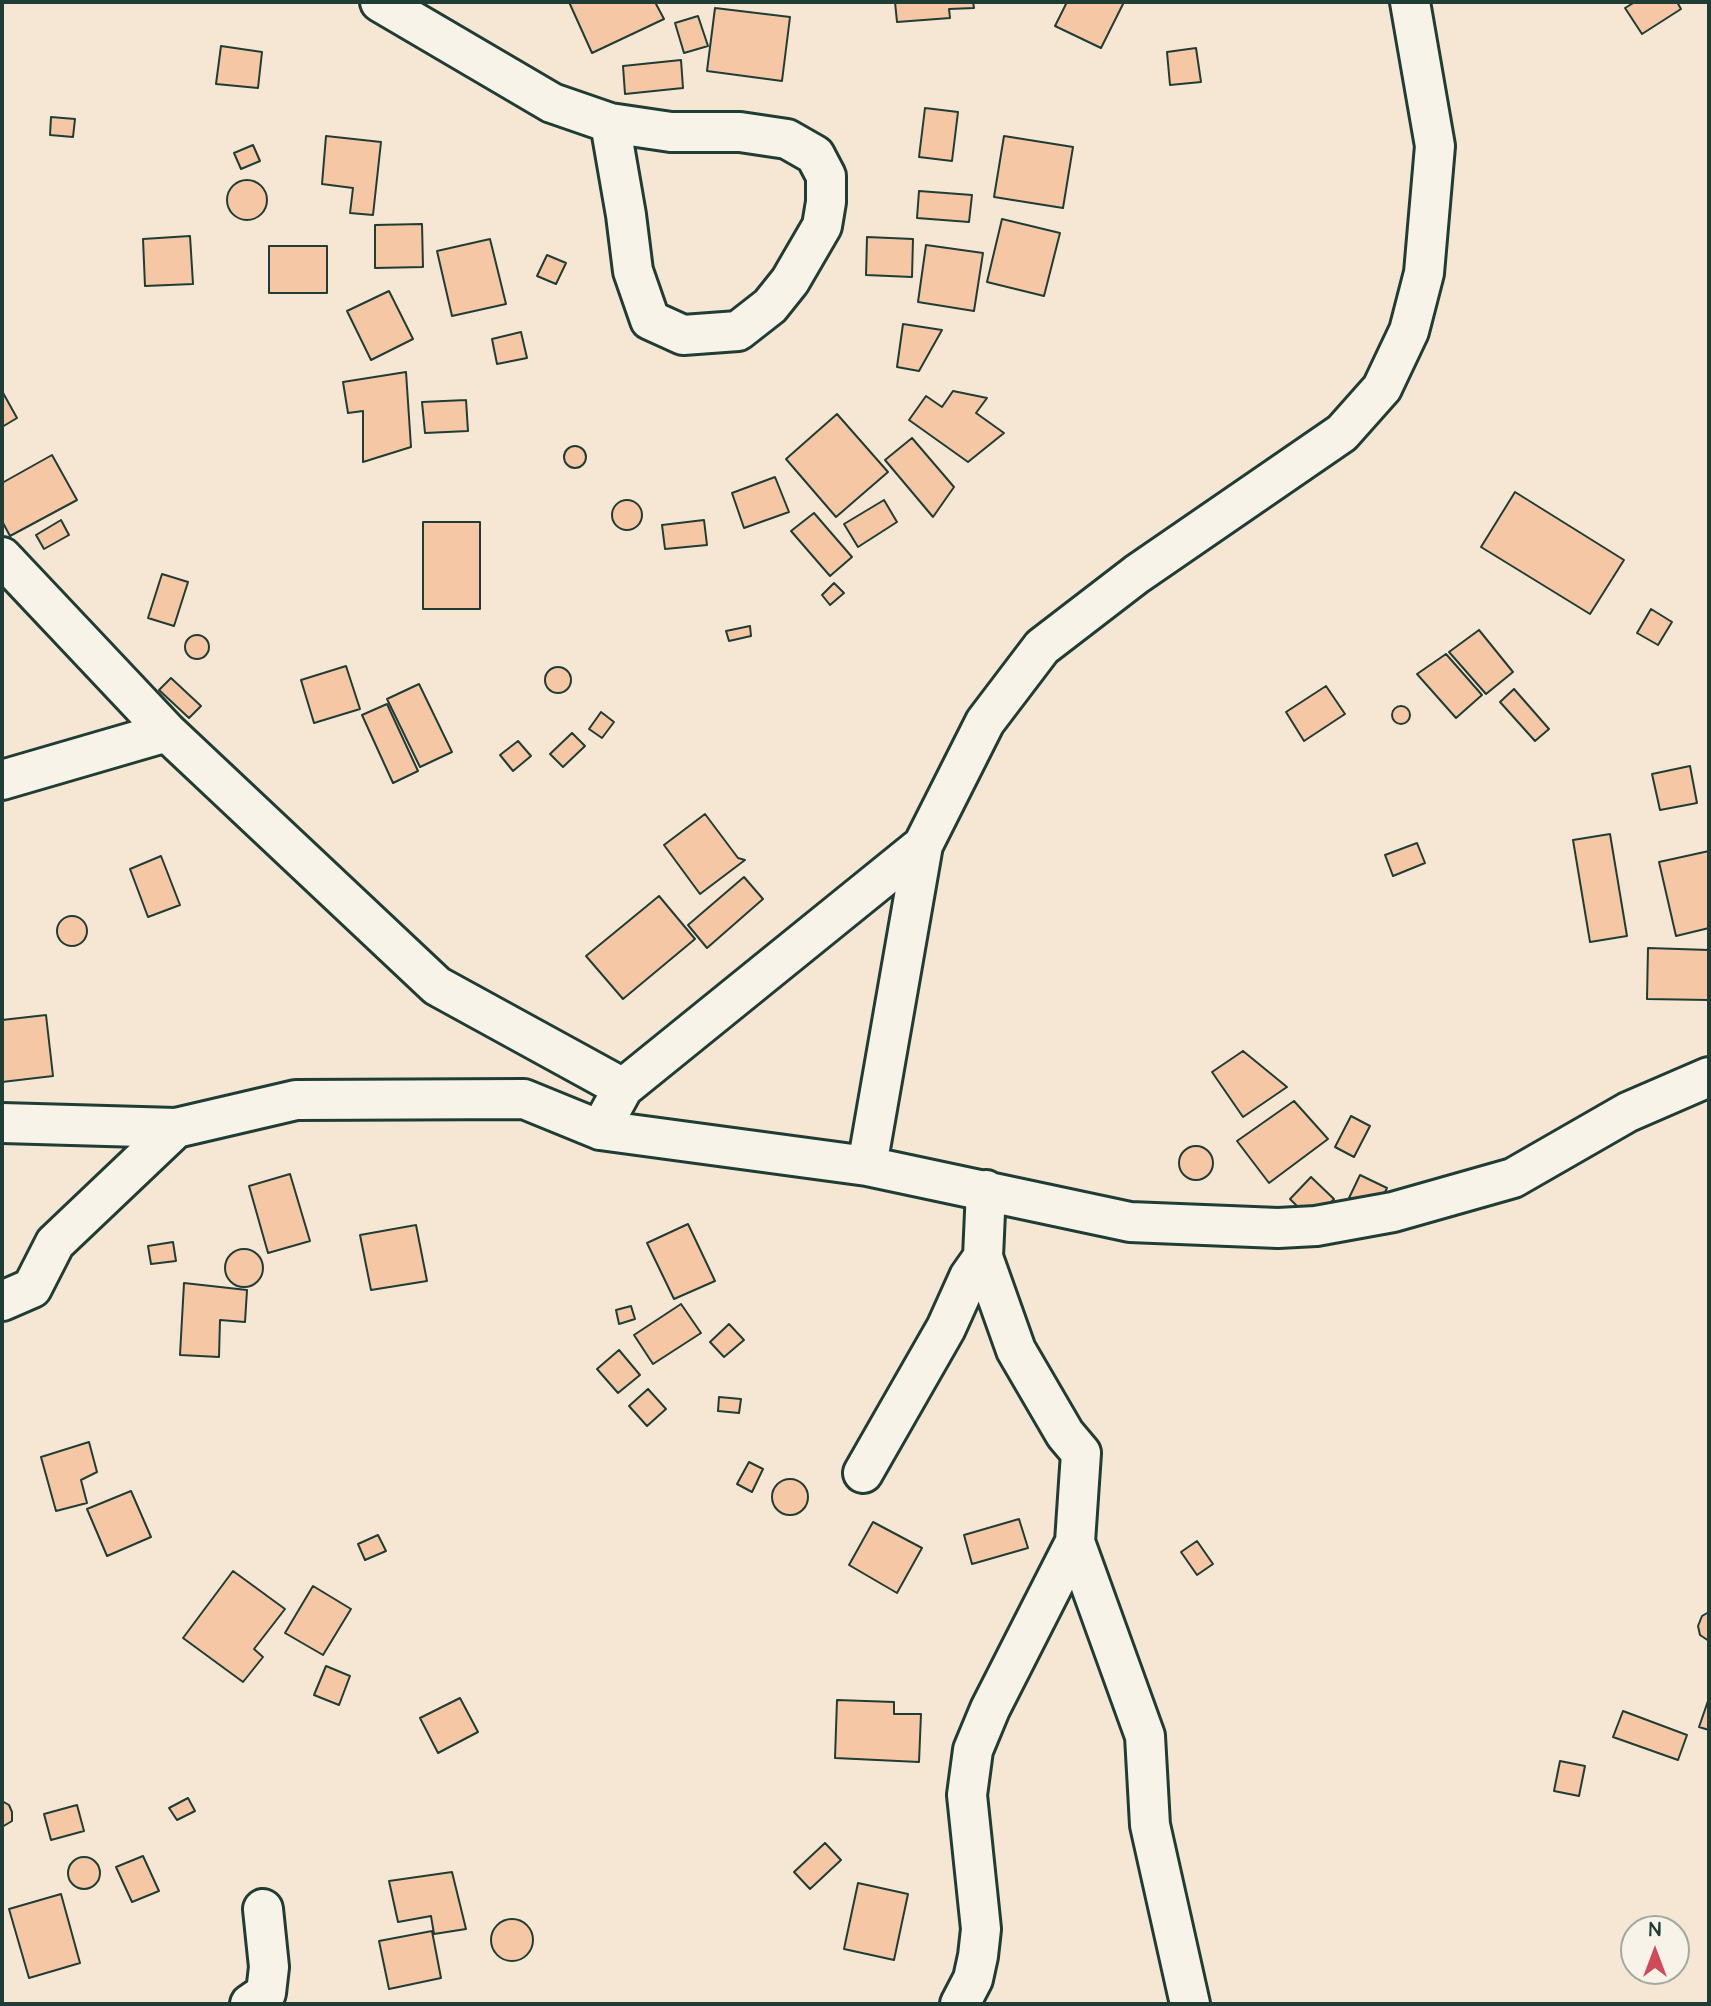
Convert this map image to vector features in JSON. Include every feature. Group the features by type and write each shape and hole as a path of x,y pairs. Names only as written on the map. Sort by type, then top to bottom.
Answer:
{"street":[{"path":"380,2 552,103 610,123 671,132 740,132 787,139 815,155 826,176 822,226 790,281 770,306 738,331 683,335 650,320 633,271 610,123"},
{"path":"867,1166 923,845 985,722 1042,647 1137,573 1342,433 1382,388 1409,331 1424,273 1435,146 1410,2"},
{"path":"2,557 167,732 437,986 623,1088"},
{"path":"2,780 167,732"},
{"path":"600,1130 623,1088 923,845"},
{"path":"2,1123 176,1128 296,1100 524,1099 600,1130 867,1166 1130,1222 1278,1228 1316,1226 1393,1212 1513,1178 1628,1112 1709,1077"},
{"path":"2,1301 32,1288 55,1243 176,1128"},
{"path":"960,2004 972,1979 981,1929 968,1795 973,1750 990,1709 1075,1542 1081,1453 1065,1434 1016,1350 983,1257 986,1190"},
{"path":"863,1473 946,1328 963,1288 983,1257"},
{"path":"1075,1542 1145,1735 1150,1825 1190,2004"},
{"path":"250,2004 265,1993 269,1967 263,1909"}],"building":[{"path":"569,2 655,2 664,19 592,53"},
{"path":"895,2 973,2 974,8 949,9 950,18 897,22"},
{"path":"1067,2 1124,2 1101,48 1055,26"},
{"path":"1635,2 1677,2 1681,9 1642,34 1625,8"},
{"path":"715,8 790,17 782,81 707,71"},
{"path":"698,16 708,46 684,53 675,23"},
{"path":"221,46 262,52 258,88 216,84"},
{"path":"1196,48 1201,82 1170,85 1167,52"},
{"path":"681,60 683,88 625,94 623,66"},
{"path":"925,108 958,112 952,161 919,157"},
{"path":"51,117 75,119 73,137 50,135"},
{"path":"326,136 381,142 373,215 350,213 353,188 322,184"},
{"path":"1004,136 1073,147 1063,208 994,197"},
{"path":"253,145 260,161 241,169 234,153"},
{"path":"247,180 261,186 267,200 261,214 247,220 233,214 227,200 233,186"},
{"path":"919,191 972,195 969,222 917,218"},
{"path":"1002,219 1060,233 1044,296 987,282"},
{"path":"422,224 423,267 375,268 375,225"},
{"path":"190,236 193,284 145,286 143,239"},
{"path":"867,237 913,239 912,277 866,275"},
{"path":"490,239 506,304 452,316 437,251"},
{"path":"926,245 983,253 974,311 918,302"},
{"path":"269,246 327,246 327,293 269,293"},
{"path":"547,255 566,263 556,284 537,276"},
{"path":"389,291 413,339 371,360 347,311"},
{"path":"903,324 942,330 919,371 897,367"},
{"path":"521,332 527,358 497,364 492,339"},
{"path":"406,372 411,447 363,462 363,411 348,413 343,382"},
{"path":"2,391 17,418 2,427"},
{"path":"953,391 987,398 976,413 1004,433 968,462 909,420 926,396 942,407"},
{"path":"466,400 468,431 425,433 422,402"},
{"path":"837,414 888,472 836,517 786,459"},
{"path":"912,438 954,487 933,517 885,460"},
{"path":"575,446 583,449 586,457 583,465 575,468 567,465 564,457 567,449"},
{"path":"52,455 77,500 10,536 2,521 2,483"},
{"path":"775,477 789,512 744,528 732,493"},
{"path":"1515,492 1624,560 1590,614 1481,547"},
{"path":"627,500 638,504 642,515 638,526 627,530 616,526 612,515 616,504"},
{"path":"884,500 897,522 858,547 844,524"},
{"path":"814,513 852,557 830,576 791,531"},
{"path":"61,520 69,535 44,549 36,535"},
{"path":"704,520 707,545 665,549 662,525"},
{"path":"423,522 480,522 480,609 423,609"},
{"path":"162,574 188,582 174,626 148,618"},
{"path":"834,583 844,593 830,605 822,595"},
{"path":"1651,609 1672,622 1658,645 1637,633"},
{"path":"750,626 751,636 729,641 726,631"},
{"path":"1479,630 1513,672 1486,694 1449,652"},
{"path":"197,635 208,642 209,647 202,658 197,659 186,652 185,647 192,636"},
{"path":"1446,654 1482,695 1456,718 1417,674"},
{"path":"346,666 360,709 314,723 301,680"},
{"path":"558,667 567,671 571,680 567,689 558,693 549,689 545,680 549,671"},
{"path":"171,678 201,706 189,718 159,690"},
{"path":"419,684 452,752 420,767 387,699"},
{"path":"1326,686 1345,714 1304,741 1286,712"},
{"path":"1514,689 1549,729 1535,741 1500,702"},
{"path":"387,704 418,771 393,783 362,715"},
{"path":"1401,706 1407,709 1410,715 1407,721 1401,724 1395,721 1392,715 1395,709"},
{"path":"601,712 614,722 602,738 589,729"},
{"path":"572,733 585,746 563,767 550,754"},
{"path":"518,741 531,756 513,771 500,755"},
{"path":"1690,766 1697,803 1660,810 1652,774"},
{"path":"705,814 738,858 745,860 700,894 664,845"},
{"path":"1610,834 1627,936 1590,942 1573,840"},
{"path":"1417,843 1425,863 1393,876 1385,855"},
{"path":"1709,851 1709,928 1676,936 1659,862"},
{"path":"161,856 180,905 148,917 130,869"},
{"path":"744,877 763,899 707,948 688,925"},
{"path":"659,896 695,939 623,999 586,956"},
{"path":"72,916 83,920 87,931 83,942 72,946 61,942 57,931 61,920"},
{"path":"1648,948 1709,950 1709,1000 1647,999"},
{"path":"46,1015 53,1076 2,1082 2,1020"},
{"path":"1243,1051 1287,1087 1243,1117 1212,1072"},
{"path":"1294,1101 1328,1139 1269,1183 1237,1141"},
{"path":"1351,1116 1370,1126 1354,1157 1335,1147"},
{"path":"1196,1146 1208,1151 1213,1163 1208,1175 1196,1180 1184,1175 1179,1163 1184,1151"},
{"path":"290,1174 310,1241 268,1253 249,1186"},
{"path":"1360,1175 1387,1188 1376,1211 1349,1198"},
{"path":"1311,1177 1334,1199 1313,1222 1290,1199"},
{"path":"688,1224 715,1281 674,1299 647,1243"},
{"path":"416,1225 427,1281 371,1290 360,1235"},
{"path":"173,1242 176,1261 151,1264 148,1246"},
{"path":"244,1249 258,1254 263,1268 258,1282 244,1287 230,1282 225,1268 230,1254"},
{"path":"184,1283 247,1290 245,1322 220,1320 219,1357 180,1355"},
{"path":"681,1304 701,1333 653,1364 634,1335"},
{"path":"631,1306 635,1319 619,1324 616,1310"},
{"path":"729,1324 744,1340 724,1357 710,1342"},
{"path":"619,1350 640,1375 618,1393 597,1369"},
{"path":"648,1389 666,1409 647,1426 629,1406"},
{"path":"719,1397 741,1399 739,1413 718,1411"},
{"path":"89,1442 97,1472 81,1480 87,1503 56,1511 41,1457"},
{"path":"749,1462 763,1469 752,1492 737,1484"},
{"path":"790,1479 803,1484 808,1497 803,1510 790,1515 777,1510 772,1497 777,1484"},
{"path":"131,1491 151,1537 107,1556 87,1509"},
{"path":"1019,1519 1028,1548 972,1564 964,1535"},
{"path":"873,1522 922,1548 897,1593 849,1565"},
{"path":"378,1535 386,1551 365,1560 358,1544"},
{"path":"1197,1541 1213,1564 1197,1575 1181,1552"},
{"path":"233,1571 285,1609 254,1649 263,1657 243,1682 183,1638"},
{"path":"313,1586 351,1609 323,1655 285,1633"},
{"path":"1709,1612 1709,1641 1700,1635 1698,1626 1702,1616"},
{"path":"326,1666 350,1676 339,1705 314,1695"},
{"path":"460,1698 478,1732 438,1753 420,1718"},
{"path":"1709,1698 1709,1730 1699,1727"},
{"path":"837,1700 894,1702 894,1714 921,1714 919,1762 835,1758"},
{"path":"1623,1711 1687,1735 1678,1760 1613,1737"},
{"path":"1560,1761 1585,1766 1579,1796 1554,1791"},
{"path":"188,1798 195,1811 177,1820 169,1808"},
{"path":"2,1801 9,1805 12,1821 2,1827"},
{"path":"77,1805 84,1831 51,1840 44,1814"},
{"path":"825,1843 841,1860 810,1889 794,1872"},
{"path":"143,1856 159,1891 132,1902 116,1867"},
{"path":"84,1857 95,1862 100,1873 95,1884 84,1889 73,1884 68,1873 73,1862"},
{"path":"452,1872 466,1929 434,1934 431,1916 398,1922 389,1881"},
{"path":"858,1883 908,1894 894,1960 844,1949"},
{"path":"61,1894 80,1963 29,1978 9,1909"},
{"path":"512,1919 527,1925 533,1940 527,1955 512,1961 497,1955 491,1940 497,1925"},
{"path":"432,1931 441,1978 389,1989 379,1941"}]}
